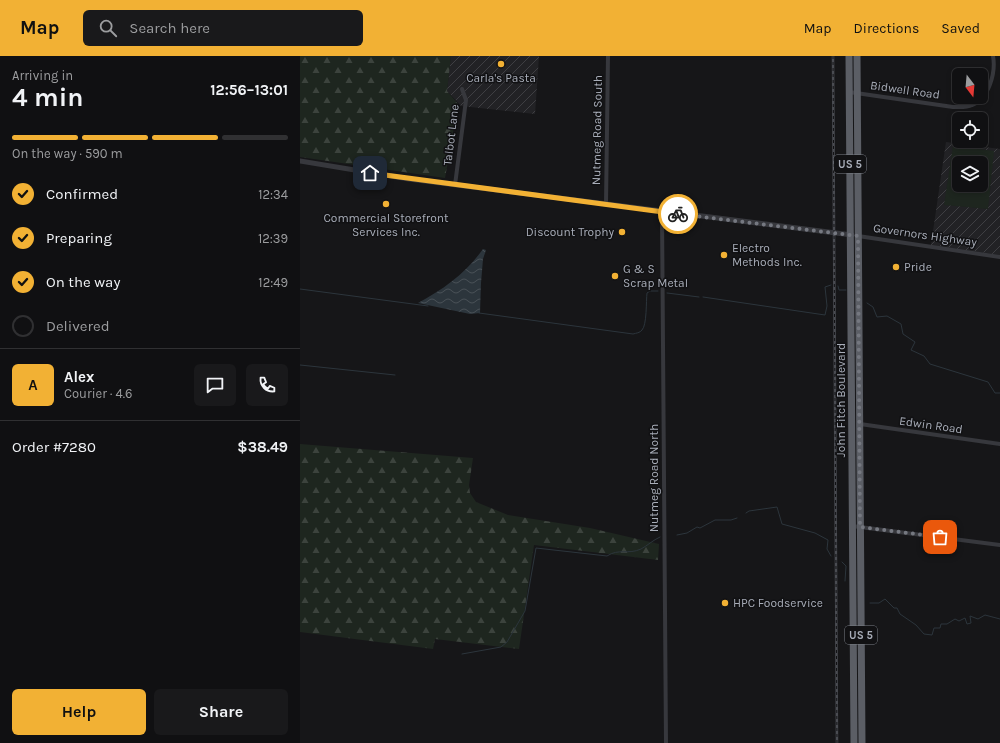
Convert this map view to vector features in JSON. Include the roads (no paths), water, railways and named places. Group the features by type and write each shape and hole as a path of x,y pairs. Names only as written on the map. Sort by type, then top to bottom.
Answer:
{"highway":[{"name":"John Fitch Boulevard","path":"849,56 860,424 862,743"},
{"name":"John Fitch Boulevard","path":"854,743 852,526 857,56"}],"street":[{"name":"Nutmeg Road South","path":"606,204 608,56"},
{"name":"Bidwell Road","path":"850,92 953,107 972,105 979,101 987,91 993,71 994,56"},
{"name":"Talbot Lane","path":"455,185 466,100 462,89"},
{"name":"Governors Highway","path":"300,161 356,171 455,185 1000,256"},
{"name":"Nutmeg Road North","path":"662,212 666,743"},
{"name":"Edwin Road","path":"860,424 1000,444"},
{"path":"852,526 1000,545"}],"water":[{"path":"483,249 486,250 483,259 480,313 470,314 418,303 454,280 469,266"}],"waterway":[{"path":"703,297 825,315 827,306 825,287 831,285"},
{"path":"838,286 839,290 846,290"},
{"path":"300,289 428,306"},
{"path":"479,313 633,334 640,332 644,327 646,318 647,293 650,291 658,291"},
{"path":"667,293 699,297"},
{"path":"867,303 873,307 877,317 887,316 901,324 903,334 915,342 911,350 924,356 930,364 988,382 995,393 1000,393"},
{"path":"300,365 395,375"},
{"path":"746,513 749,511 777,507 782,524 815,533 828,540 827,549 831,556"},
{"path":"677,535 687,533 697,527 700,528 715,520 731,520 737,518"},
{"path":"462,654 501,647 507,642 525,611 536,548 607,556 616,552 636,551 660,537"},
{"path":"842,562 846,566 845,581"},
{"path":"870,603 879,603 885,599 894,608 897,608 900,614 916,625 924,634 932,635 934,628 940,628 941,624 947,624 955,619 959,621 965,618 967,624 971,623 970,616 978,619 985,615 1000,619"}],"railway":[{"path":"833,56 837,743"}],"place":[{"name":"Carla's Pasta","path":"501,64"},
{"name":"Commercial Storefront Services Inc.","path":"386,204"},
{"name":"Discount Trophy","path":"622,232"},
{"name":"Electro Methods Inc.","path":"724,255"},
{"name":"Pride","path":"896,267"},
{"name":"G & S Scrap Metal","path":"615,276"},
{"name":"HPC Foodservice","path":"725,603"}]}
